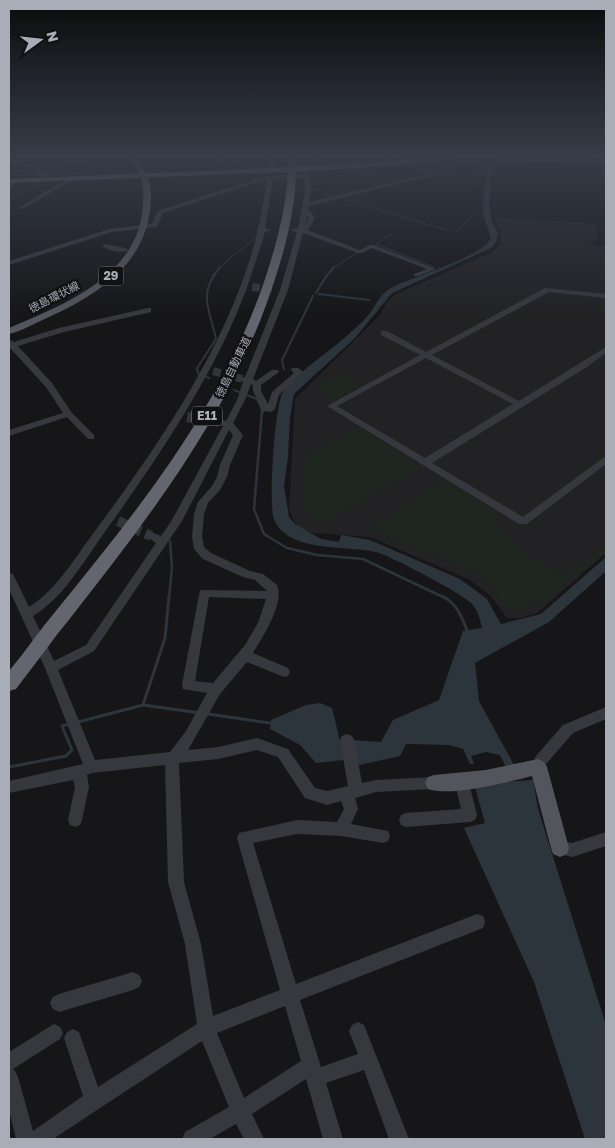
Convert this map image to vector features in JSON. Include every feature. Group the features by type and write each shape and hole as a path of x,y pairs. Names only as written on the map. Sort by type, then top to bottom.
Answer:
{"highway":[{"name":"徳島自動車道","path":"9,684 148,506 184,455 217,401 239,358 271,278 289,211"}],"main road":[{"name":"徳島環状線","path":"9,331 67,304 106,280 130,256 139,242 146,211"},
{"name":"徳島環状線","path":"9,326 82,290 98,279 126,250 141,228"},
{"path":"434,783 462,782 502,776 538,767 560,848"}],"street":[{"path":"9,263 118,229 156,225 160,212 164,211"},
{"path":"26,615 36,610 114,519 183,417 248,286 265,230 267,211"},
{"path":"51,668 90,648 177,521 224,423 241,400 246,381 284,290 302,230 305,211"},
{"path":"293,230 302,230 360,252 372,246 433,269 416,275"},
{"path":"105,246 112,249 126,250"},
{"path":"275,289 284,290"},
{"path":"606,296 548,290 330,406 523,522 606,460"},
{"path":"91,437 68,414 50,386 11,347 62,330 148,310"},
{"path":"384,333 518,404"},
{"path":"424,463 584,365 606,349"},
{"path":"257,384 257,391 266,409 271,409 275,394 298,372 295,370"},
{"path":"246,381 257,384 275,372"},
{"path":"9,433 68,414"},
{"path":"224,423 238,435 225,464 222,477 216,488 203,502 199,514 197,537 199,549 207,556 247,574 259,577 273,588 274,595 270,610 244,655 216,688 182,750 172,759 176,882 192,944 206,1028 240,1111 254,1139"},
{"path":"151,536 163,542"},
{"path":"9,576 12,591 26,615 51,668 73,724 85,769 75,820"},
{"path":"216,688 188,685 204,593 274,595"},
{"path":"244,655 284,672"},
{"path":"538,767 568,729 606,713"},
{"path":"341,829 351,809 352,767 347,740"},
{"path":"9,787 85,769 218,753 257,744 283,753 310,793 327,798 376,786 434,783"},
{"path":"406,820 470,815 462,782"},
{"path":"332,1139 244,838 297,827 341,829 383,836"},
{"path":"560,848 572,850 606,839"},
{"path":"38,1139 206,1028 477,922"},
{"path":"59,1003 134,981"},
{"path":"358,1031 399,1139"},
{"path":"9,1062 54,1033"},
{"path":"72,1038 94,1101"},
{"path":"192,1139 313,1071 368,1059"},
{"path":"9,1077 26,1139"}],"shaded area":[{"path":"483,211 490,211 491,219 498,234 496,242 491,248 392,293 355,338 294,394 284,486 289,517 294,523 321,539 339,542 341,535 370,540 460,579 487,599 501,624 541,614 606,557 606,571 549,622 475,663 479,701 515,767 506,767 500,755 486,752 471,756 474,764 470,764 463,749 449,745 406,744 400,756 355,766 353,759 316,763 300,745 270,729 271,720 306,705 320,703 332,708 340,741 381,742 393,720 439,700 463,631 482,628 476,609 466,599 396,560 376,552 304,543 291,538 281,530 274,519 272,510 275,433 280,400 290,383 360,324 381,296 388,290 446,266 474,253 485,245 491,238"},
{"path":"493,217 595,223 599,240 591,241 595,246 606,246 606,553 537,613 520,618 507,618 490,595 468,579 370,537 306,531 294,522 289,509 295,399 379,316 387,302 396,294 491,253 496,249 500,243 501,232"},
{"path":"340,373 362,385 333,400 313,386"},
{"path":"361,427 416,463 418,471 323,523 303,510 301,483 303,457 354,428"},
{"path":"446,480 491,507 500,530 536,560 563,575 606,544 606,553 562,585 546,601 511,613 481,575 368,528 417,496"},
{"path":"533,780 538,809 606,1025 606,1139 585,1139 534,982 464,828 485,823 475,787 501,782"}],"waterway":[{"path":"219,269 256,238 262,211"},
{"path":"382,211 450,231"},
{"path":"457,232 474,213 477,213"},
{"path":"392,234 376,244 434,267"},
{"path":"333,268 358,252"},
{"path":"209,378 198,373 197,368 216,339 207,302 207,294 213,277 220,267"},
{"path":"316,293 333,268"},
{"path":"319,294 369,300"},
{"path":"284,369 282,360 313,296"},
{"path":"234,390 257,399 263,412"},
{"path":"262,411 254,509 264,534 287,548 317,555 363,559 445,598"},
{"path":"169,598 172,567 170,541"},
{"path":"143,705 165,638 169,596"},
{"path":"442,596 456,607 468,633"},
{"path":"78,722 143,705"},
{"path":"143,705 200,713"},
{"path":"208,714 270,723"},
{"path":"9,767 66,756 72,750 62,726 70,724"}],"tunnel":[{"path":"252,287 275,289"},
{"path":"213,371 242,379"},
{"path":"187,417 218,422"},
{"path":"118,521 151,536"}]}
